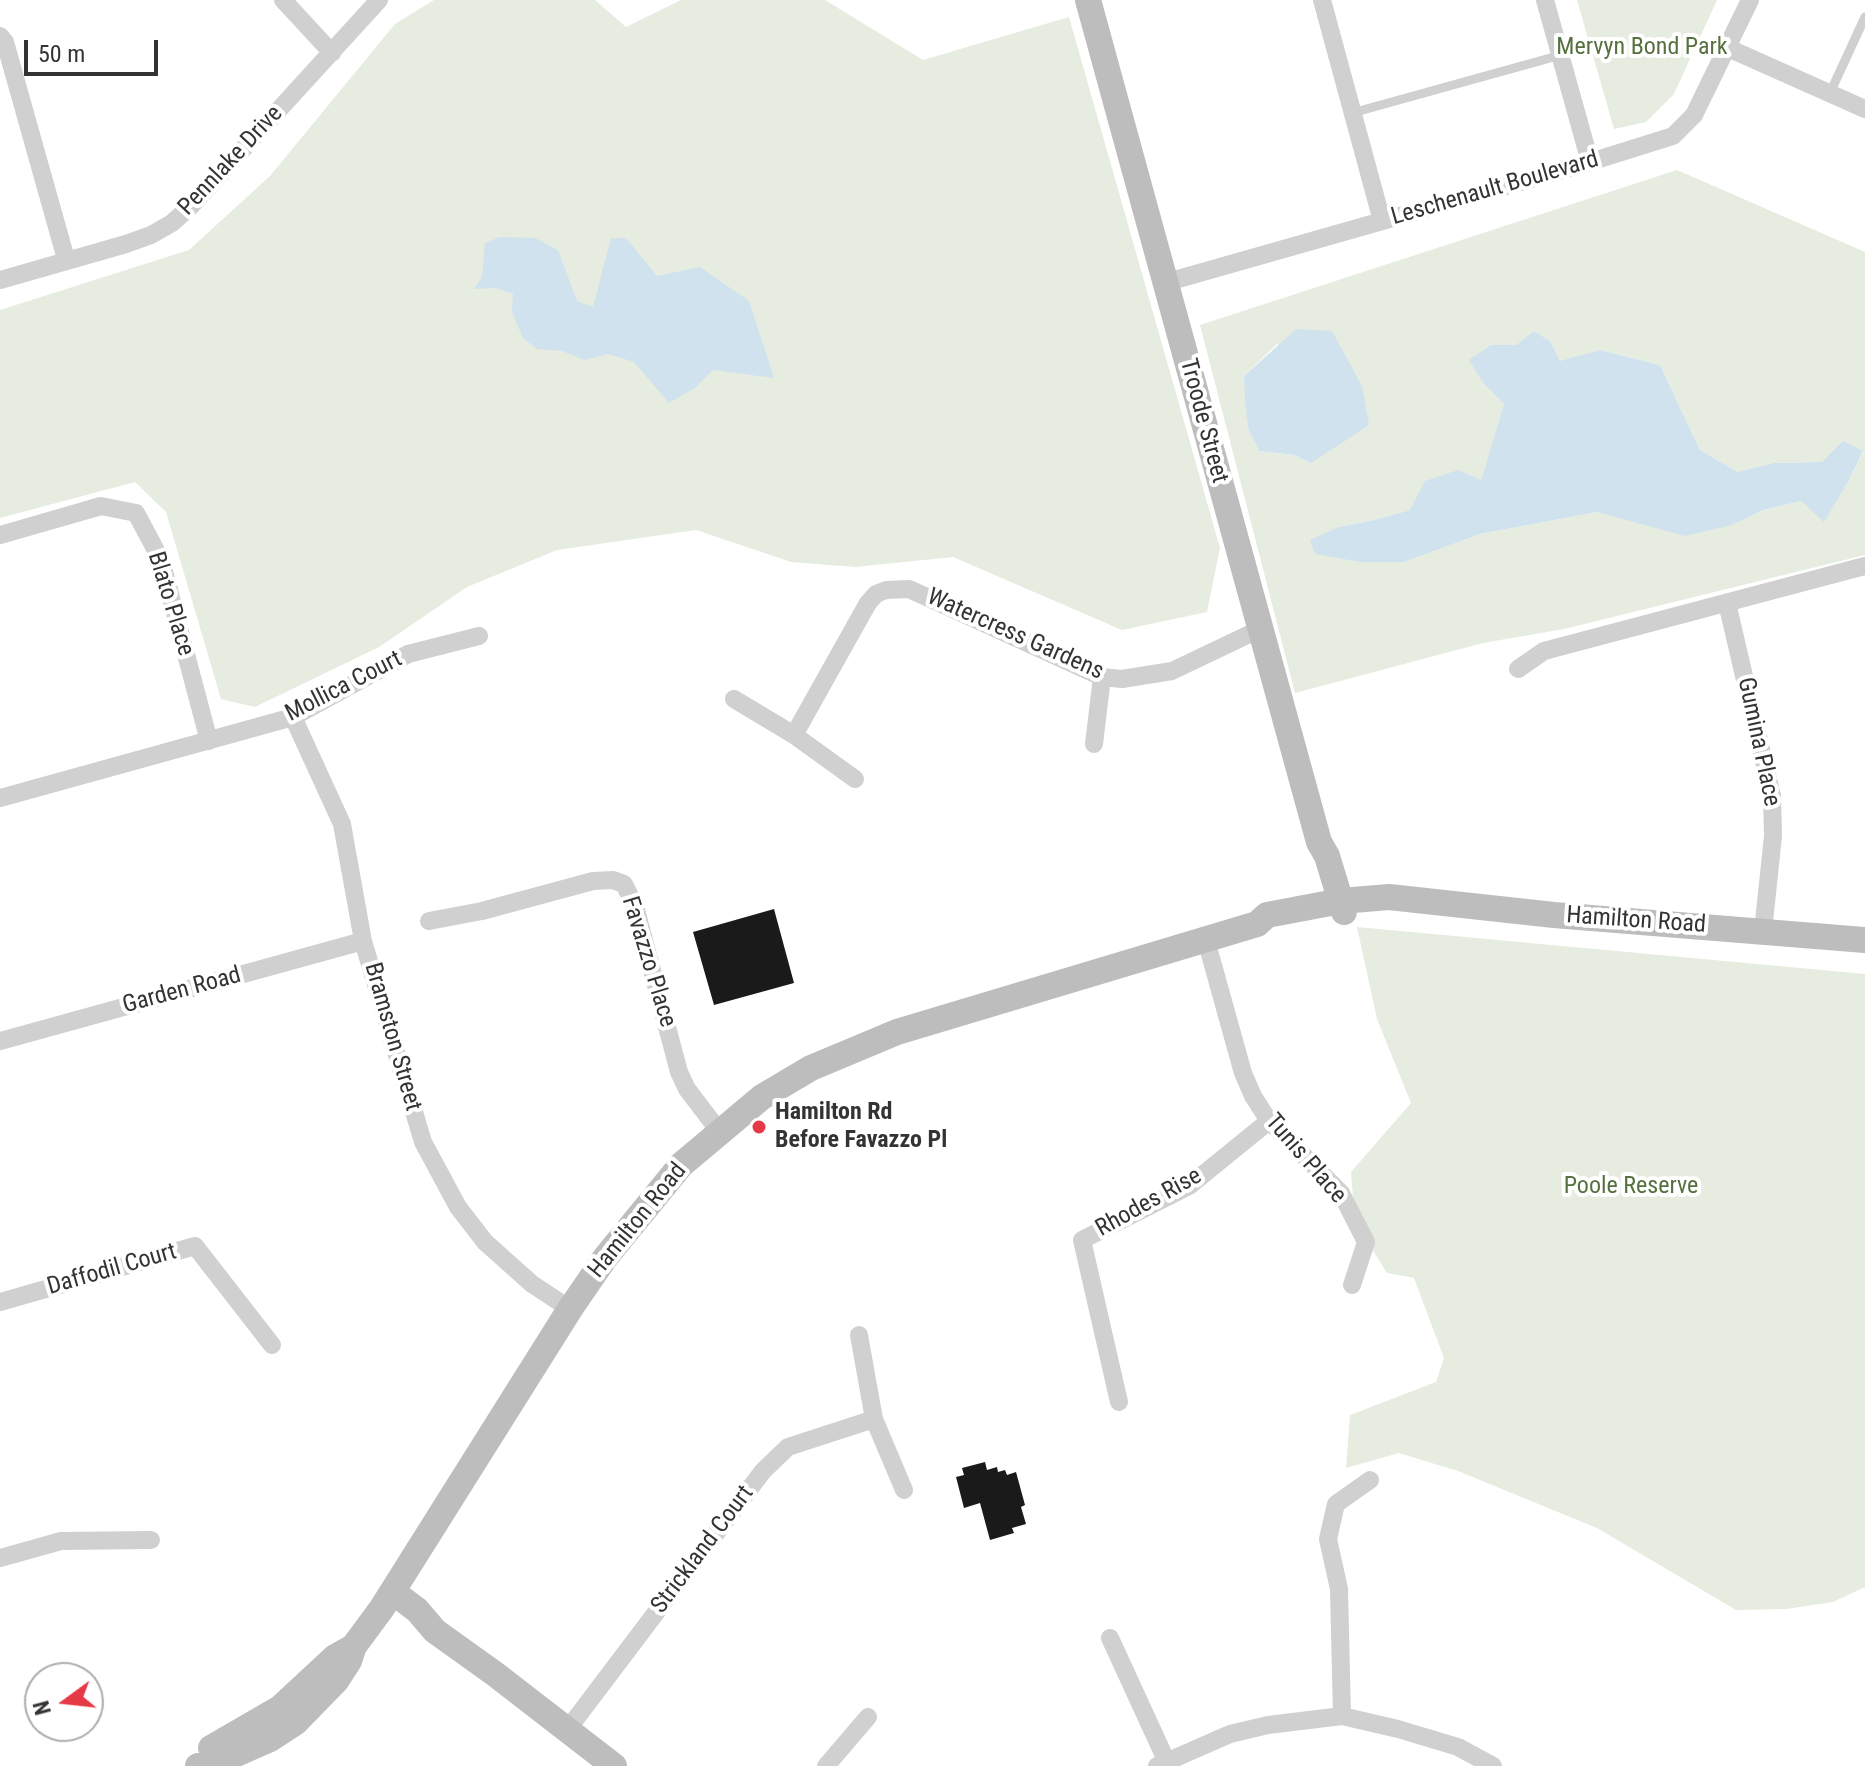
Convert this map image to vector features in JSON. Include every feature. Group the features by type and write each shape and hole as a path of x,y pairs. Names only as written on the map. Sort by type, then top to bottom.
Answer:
{"main road":[{"name":"Troode Street","path":"1088,0 1319,842 1327,856 1335,908"},
{"name":"Hamilton Road","path":"190,1766 204,1751 252,1726 290,1713 336,1681 349,1661 354,1646 388,1600 605,1258 665,1182 719,1131 762,1097 795,1077 858,1047 910,1028 1257,924 1270,928 1335,908 1389,897 1865,940"},
{"path":"388,1600 417,1610 435,1631 614,1766"},
{"name":"Hamilton Road","path":"198,1766 209,1766 270,1739 290,1713"}],"street":[{"path":"283,0 332,53"},
{"name":"Pennlake Drive","path":"0,280 126,244 172,223 192,205 379,0"},
{"path":"1322,0 1382,221"},
{"path":"1545,0 1590,162"},
{"name":"Leschenault Boulevard","path":"1164,283 1659,142 1684,127 1694,115 1750,0"},
{"path":"0,36 5,42 66,259"},
{"path":"1728,48 1865,109"},
{"name":"Blato Place","path":"0,535 101,506 136,513 161,560 209,741"},
{"path":"1518,669 1544,651 1865,566"},
{"name":"Watercress Gardens","path":"794,735 868,603 876,594 886,590 909,589 1102,677 1122,679 1172,671 1260,629"},
{"name":"Gumina Place","path":"1727,603 1772,796 1773,836 1763,931"},
{"name":"Mollica Court","path":"0,798 293,717 408,654 479,636"},
{"path":"1094,744 1102,677"},
{"path":"734,699 794,735 855,779"},
{"name":"Bramston Street","path":"293,717 342,824 363,941 423,1142 458,1207 485,1242 509,1266 570,1309"},
{"name":"Favazzo Place","path":"429,921 482,911 593,881 613,880 624,884 635,906 679,1072 687,1089 719,1131"},
{"name":"Tunis Place","path":"1206,940 1243,1073 1253,1096 1269,1121 1341,1193 1366,1242 1352,1285"},
{"name":"Garden Road","path":"0,1041 363,941"},
{"name":"Rhodes Rise","path":"1119,1402 1082,1240 1189,1186 1269,1121"},
{"name":"Daffodil Court","path":"0,1302 195,1246 272,1345"},
{"path":"859,1335 874,1419 904,1490"},
{"name":"Strickland Court","path":"568,1729 763,1471 788,1447 874,1419"},
{"path":"1342,1716 1339,1589 1328,1539 1336,1504 1370,1480"},
{"path":"0,1558 61,1541 151,1540"},
{"path":"1110,1638 1162,1763 1230,1734 1268,1725 1342,1716 1458,1747 1493,1766"},
{"path":"826,1766 868,1717"}],"lane":[{"path":"1830,93 1865,17"},
{"path":"1352,113 1561,55"}],"green space":[{"path":"434,0 595,0 626,27 681,0 825,0 923,60 1069,17 1220,548 1207,612 1122,630 953,557 855,567 791,562 696,530 557,550 467,587 379,647 255,707 221,699 166,512 135,482 0,518 0,310 189,250 270,176 395,24"},
{"name":"Mervyn Bond Park","path":"1577,0 1717,0 1674,94 1646,122 1614,129"},
{"path":"1677,170 1865,252 1865,555 1564,629 1483,643 1295,693 1200,325","holes":["1534,331 1550,341 1560,362 1600,350 1660,365 1700,450 1738,472 1773,463 1822,462 1863,452 1824,521 1801,501 1763,510 1732,525 1632,520 1597,512 1480,534 1404,562 1339,527 1410,510 1481,480 1504,404 1484,384 1491,345 1516,345","1278,343 1311,463 1294,455 1259,451 1248,428 1244,376"]},
{"name":"Poole Reserve","path":"1357,927 1865,974 1865,1587 1833,1602 1786,1609 1736,1610 1597,1528 1458,1471 1399,1453 1346,1468 1350,1415 1436,1382 1444,1358 1414,1278 1387,1273 1355,1222 1351,1172 1411,1103 1377,1019"}],"water":[{"path":"500,237 535,238 558,250 577,301 593,307 611,238 626,238 657,276 700,267 749,301 774,378 713,370 695,388 669,403 634,362 608,354 584,360 562,351 537,349 523,338 512,312 513,294 496,288 474,289 482,277 485,243"},
{"path":"1296,329 1332,331 1362,386 1369,425 1311,463 1294,455 1259,451 1248,428 1244,376"},
{"path":"1534,331 1550,341 1560,361 1600,350 1660,365 1700,450 1738,472 1773,463 1822,462 1843,441 1863,451 1824,522 1801,501 1763,510 1732,525 1685,536 1597,512 1480,534 1404,562 1361,562 1315,554 1310,540 1339,527 1410,510 1425,481 1458,470 1481,480 1504,404 1484,384 1469,360 1491,345 1516,345"}],"building":[{"path":"774,909 794,983 714,1005 693,932"},
{"path":"985,1462 987,1470 997,1467 998,1472 1005,1470 1007,1475 1016,1472 1025,1505 1021,1507 1026,1524 1012,1528 1014,1533 990,1540 980,1503 964,1508 956,1477 964,1475 962,1468"}],"place":[{"name":"Hamilton Rd Before Favazzo Pl","path":"759,1127"}]}
